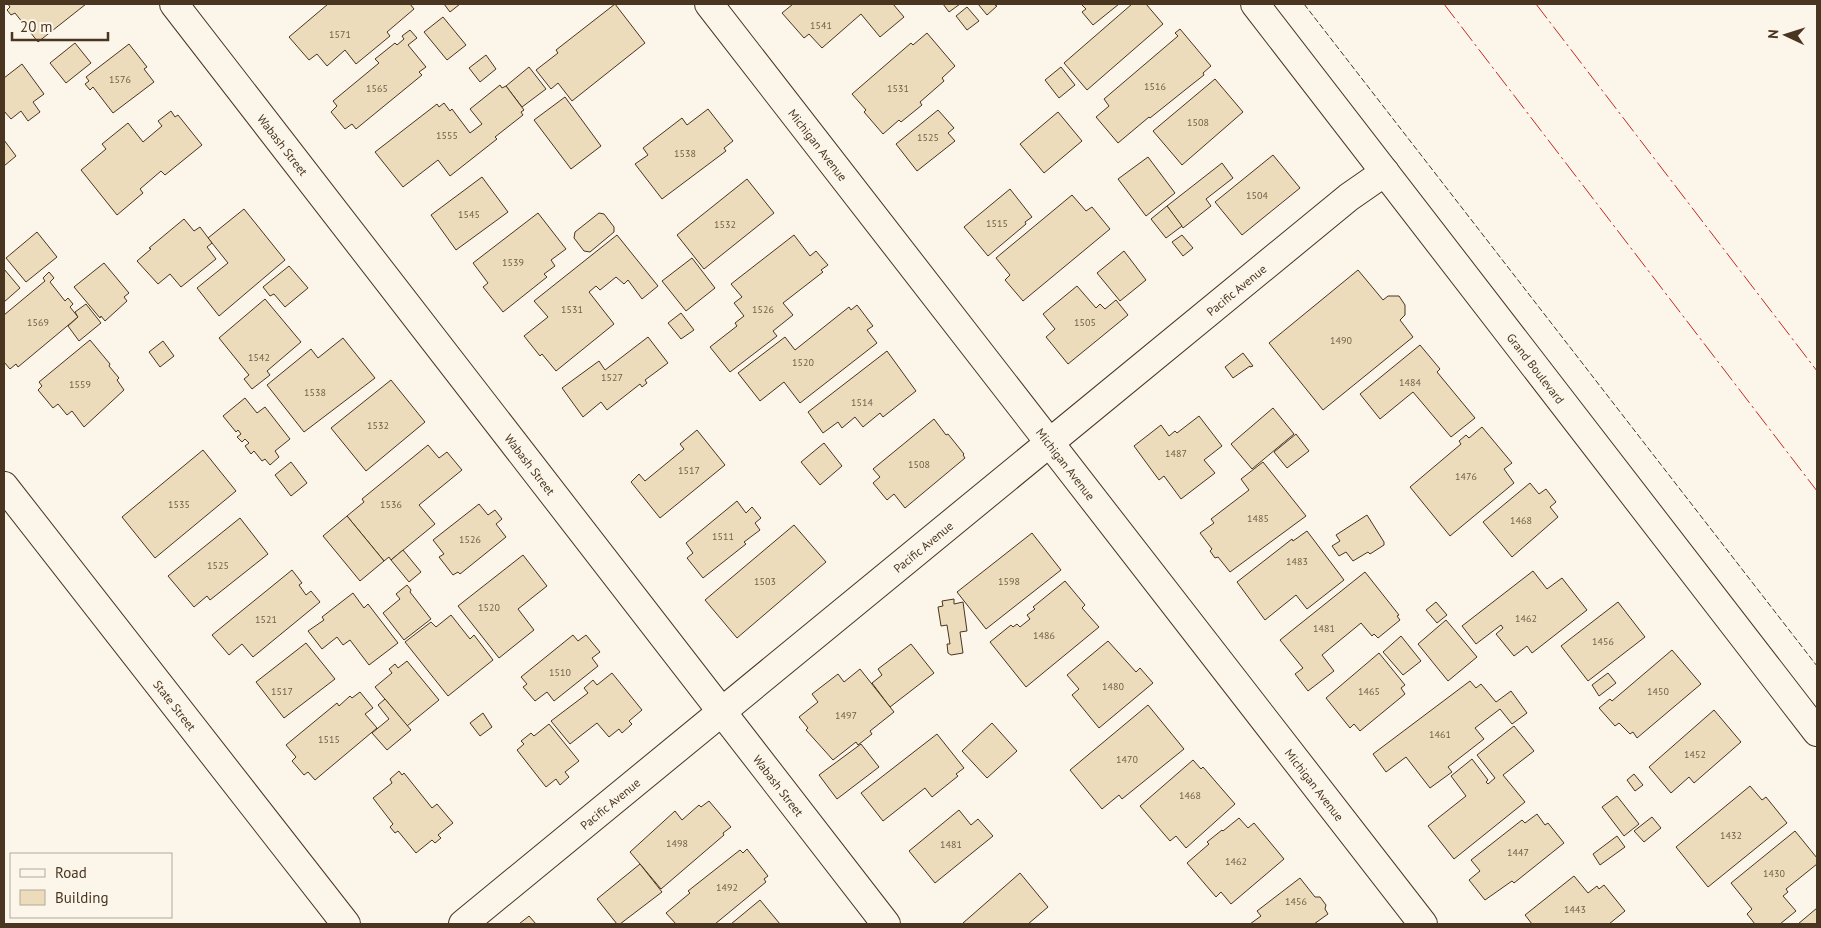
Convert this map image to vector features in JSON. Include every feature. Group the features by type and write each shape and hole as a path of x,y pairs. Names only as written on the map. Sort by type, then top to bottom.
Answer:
{"street":[{"name":"Wabash Street","path":"174,4 886,924"},
{"name":"Michigan Avenue","path":"709,4 1423,924"},
{"name":"Grand Boulevard","path":"1255,4 1817,732"},
{"name":"Pacific Avenue","path":"463,924 1349,197 1385,172"},
{"name":"State Street","path":"4,486 346,924"}],"building":[{"path":"8,4 86,4 38,42 15,13 11,15 7,10 10,7"},
{"path":"328,4 410,4 414,9 387,32 390,36 356,64 345,50 327,66 317,54 309,60 289,37"},
{"path":"444,4 460,4 450,12"},
{"path":"615,4 645,43 572,101 558,83 551,89 536,70 558,53 556,50"},
{"path":"793,4 893,4 904,17 880,37 861,14 822,48 809,34 804,38 782,13"},
{"path":"943,4 960,4 949,12"},
{"path":"978,4 997,4 995,5 997,6 987,15"},
{"path":"1081,4 1119,4 1093,25 1082,12 1086,9"},
{"path":"1132,4 1146,4 1163,24 1087,90 1064,63"},
{"path":"967,7 979,21 967,30 956,16"},
{"path":"443,17 466,45 447,60 424,32"},
{"path":"1180,29 1211,66 1203,73 1204,75 1118,143 1096,117 1109,106 1104,99 1178,36 1175,33"},
{"path":"410,30 417,38 408,45 426,67 419,72 422,75 356,129 352,124 345,129 331,112 337,106 333,101 379,63 375,59 395,43 397,45 404,39 402,36"},
{"path":"927,33 955,66 942,78 944,81 920,102 922,105 901,122 899,120 883,134 864,112 866,110 852,94 911,43 913,45"},
{"path":"75,43 91,63 66,83 50,63"},
{"path":"129,44 147,67 144,69 154,82 113,113 93,87 90,90 85,84 89,81 86,77"},
{"path":"486,55 496,69 480,82 469,68"},
{"path":"22,64 44,94 33,102 40,112 28,121 21,111 11,119 4,111 4,78"},
{"path":"529,67 546,89 522,107 506,86"},
{"path":"1061,67 1075,85 1059,98 1045,80"},
{"path":"1215,79 1243,112 1182,165 1153,131"},
{"path":"500,85 502,88 506,86 524,110 521,112 523,115 495,137 497,139 450,176 438,160 403,187 375,152 437,104 439,107 444,103 450,111 452,109 470,133 482,124 470,109"},
{"path":"565,97 601,146 571,169 534,120"},
{"path":"708,109 733,141 724,148 726,151 662,199 635,164 648,155 643,148 682,118 687,125"},
{"path":"938,110 954,128 948,133 955,141 917,171 896,144"},
{"path":"171,111 175,117 178,115 202,145 165,175 161,171 140,189 143,193 117,215 81,170 106,149 102,144 128,123 143,142 162,126 158,121"},
{"path":"1058,112 1082,141 1044,173 1020,144"},
{"path":"4,140 16,156 4,166"},
{"path":"1273,155 1300,188 1242,235 1215,202"},
{"path":"1148,157 1175,193 1146,216 1118,179"},
{"path":"1222,163 1233,178 1206,199 1211,206 1183,228 1167,206"},
{"path":"482,177 508,212 456,250 431,215"},
{"path":"747,179 774,213 704,269 677,235"},
{"path":"1010,189 1032,217 988,256 964,227"},
{"path":"1072,195 1086,211 1092,207 1110,229 1023,301 1005,280 1010,275 996,258"},
{"path":"1167,206 1182,226 1166,238 1151,219"},
{"path":"244,209 285,260 219,316 197,288 228,263 208,238"},
{"path":"538,213 566,249 551,260 555,266 544,274 547,277 503,312 483,287 488,283 473,263"},
{"path":"599,213 604,214 614,227 614,232 590,252 584,251 574,238 575,232"},
{"path":"184,219 194,231 200,227 212,243 207,247 216,259 181,287 170,274 158,284 137,261 151,249 149,248"},
{"path":"37,232 57,257 26,282 6,258"},
{"path":"617,235 658,286 642,299 628,280 624,284 616,277 600,290 596,286 589,292 614,324 556,371 542,354 540,356 524,336 548,317 534,301"},
{"path":"794,235 810,256 816,251 828,265 821,270 823,272 783,303 793,315 773,331 777,336 730,372 710,347 737,326 735,323 744,316 734,303 742,297 731,284"},
{"path":"1182,235 1193,248 1183,256 1172,242"},
{"path":"1124,251 1146,280 1120,301 1097,273"},
{"path":"692,258 715,288 686,311 662,281"},
{"path":"104,263 129,293 124,297 127,301 105,321 101,316 100,318 74,287"},
{"path":"289,266 308,288 285,307 274,294 270,296 263,287"},
{"path":"4,269 20,288 4,302"},
{"path":"1358,270 1383,300 1388,296 1399,296 1405,305 1405,315 1400,320 1413,337 1323,410 1269,343"},
{"path":"49,272 54,278 50,282 65,301 68,298 73,304 70,307 78,317 18,367 16,364 10,369 4,362 4,315 45,281 43,278"},
{"path":"1077,286 1096,308 1100,304 1105,309 1116,300 1128,315 1068,364 1046,337 1055,329 1043,314"},
{"path":"265,299 301,342 267,371 270,375 252,389 244,379 249,375 219,338"},
{"path":"86,304 101,323 79,341 68,326 78,317 75,312"},
{"path":"857,305 873,326 867,330 877,343 800,403 784,382 760,401 738,373 785,337 795,350 849,307 851,310"},
{"path":"681,313 694,330 681,339 668,323"},
{"path":"648,337 668,363 645,380 647,383 642,387 640,384 607,410 601,402 583,417 562,388 599,361 605,370"},
{"path":"343,338 375,378 304,432 267,385 311,349 318,358"},
{"path":"90,340 110,364 109,366 119,378 117,380 124,390 84,427 72,411 67,415 58,404 53,408 38,390 42,386 39,382"},
{"path":"163,341 174,356 160,367 149,352"},
{"path":"1420,345 1440,369 1437,372 1475,418 1451,437 1413,392 1380,419 1360,394"},
{"path":"887,351 916,391 883,417 880,413 863,427 855,417 842,428 838,422 823,433 808,412"},
{"path":"1243,353 1253,366 1250,366 1233,378 1225,367"},
{"path":"391,380 425,422 366,471 331,428"},
{"path":"245,398 257,413 265,407 290,439 275,451 279,457 270,465 265,459 262,461 254,451 251,454 245,446 249,443 245,439 242,442 237,437 241,434 238,430 236,432 223,416"},
{"path":"1273,408 1294,434 1252,469 1231,444"},
{"path":"1199,416 1222,446 1204,460 1215,473 1181,499 1164,476 1159,480 1134,446 1161,425 1169,436 1175,431 1177,433"},
{"path":"934,419 964,454 965,458 905,508 894,494 887,500 873,483 880,477 873,469"},
{"path":"1482,427 1512,463 1504,469 1514,483 1450,536 1410,487 1461,444 1459,441 1466,435 1469,438"},
{"path":"697,430 725,465 660,518 631,482 639,474 645,481 684,449 680,444"},
{"path":"1296,434 1309,451 1287,468 1274,452"},
{"path":"824,443 842,466 820,485 801,462"},
{"path":"428,445 439,458 447,452 462,470 419,505 435,524 391,560 389,557 384,561 347,516 364,502 362,499"},
{"path":"203,450 236,491 155,558 122,517"},
{"path":"291,462 307,483 291,496 275,475"},
{"path":"1263,462 1306,516 1230,572 1218,557 1215,558 1210,551 1212,549 1200,533 1214,523 1211,519 1249,490 1241,479"},
{"path":"1530,483 1539,494 1546,489 1556,502 1550,507 1558,517 1512,557 1483,522"},
{"path":"737,501 746,513 752,507 761,518 755,523 760,530 744,542 746,544 703,578 687,558 693,553 686,543"},
{"path":"479,504 488,515 495,510 502,519 496,524 506,537 460,574 458,572 453,575 439,557 444,554 433,540"},
{"path":"1367,515 1384,545 1370,554 1368,552 1353,561 1346,552 1339,556 1332,546 1340,541 1336,535"},
{"path":"347,516 384,561 360,581 323,536"},
{"path":"240,518 268,554 210,600 207,596 194,607 168,576"},
{"path":"794,525 826,562 737,638 705,600"},
{"path":"1307,531 1344,580 1307,609 1296,595 1265,620 1237,582 1292,539 1293,541"},
{"path":"1032,533 1061,570 986,629 957,592"},
{"path":"403,550 421,572 409,582 391,560"},
{"path":"523,555 547,586 518,609 534,630 499,658 458,606"},
{"path":"292,570 302,583 299,585 306,595 311,591 320,602 253,657 242,644 229,655 212,635"},
{"path":"1533,571 1547,589 1562,578 1587,610 1532,653 1527,646 1514,656 1496,634 1503,628 1501,625 1476,644 1462,626"},
{"path":"1365,572 1399,615 1397,616 1400,620 1378,638 1374,634 1372,636 1361,623 1322,655 1334,671 1308,691 1295,674 1303,668 1280,640"},
{"path":"1065,581 1085,605 1082,608 1099,627 1026,687 990,642 1011,625 1013,627 1017,624 1020,627 1030,619 1027,615 1035,609 1033,607"},
{"path":"407,585 411,590 410,592 431,619 404,640 383,613 400,599 396,594"},
{"path":"353,593 364,608 368,604 398,643 369,665 350,640 343,645 337,637 322,649 308,631 324,620 322,617"},
{"path":"954,599 954,604 963,602 967,631 960,632 963,653 951,655 948,653 947,644 950,644 947,625 941,626 938,607 943,606 942,601"},
{"path":"1436,602 1447,615 1437,623 1426,610"},
{"path":"1618,602 1645,637 1588,681 1561,646"},
{"path":"451,615 470,639 474,635 493,660 448,696 405,642 431,622 436,627"},
{"path":"1446,620 1477,657 1448,681 1418,644"},
{"path":"573,635 578,641 586,635 600,652 592,658 598,666 554,701 547,692 535,701 523,687 527,684 521,677"},
{"path":"1401,636 1421,661 1403,675 1383,652"},
{"path":"1108,641 1136,672 1140,668 1153,683 1099,728 1072,695 1079,689 1067,675"},
{"path":"306,643 335,679 284,718 256,682"},
{"path":"911,644 934,673 890,707 872,683 882,675 878,669"},
{"path":"1672,650 1701,684 1637,738 1633,732 1630,734 1619,723 1615,726 1599,708 1610,699 1612,701"},
{"path":"1379,653 1405,685 1401,688 1405,694 1360,731 1354,724 1350,728 1326,698"},
{"path":"407,661 439,700 407,726 375,687 392,673 389,669 395,664 398,668"},
{"path":"860,669 894,712 870,731 872,734 858,745 856,742 833,760 806,730 808,728 799,717 818,702 812,694 838,674 844,682"},
{"path":"612,673 642,710 629,721 632,724 622,733 619,729 609,737 597,723 570,744 551,721 588,693 584,688 593,680 597,685"},
{"path":"1608,673 1616,683 1599,696 1592,685"},
{"path":"1470,681 1476,688 1481,684 1496,702 1511,691 1527,713 1512,724 1500,709 1475,728 1484,739 1448,767 1452,772 1430,788 1406,757 1386,772 1373,754"},
{"path":"360,692 373,708 365,714 377,728 315,780 308,772 304,775 292,761 296,757 286,745 337,703 339,706 350,696 352,698"},
{"path":"385,699 411,730 387,750 372,733 389,719 378,705"},
{"path":"1148,705 1184,749 1122,799 1119,795 1102,809 1070,770"},
{"path":"1714,710 1741,742 1694,783 1689,777 1671,793 1649,767"},
{"path":"483,713 492,727 480,736 470,723"},
{"path":"992,723 1017,751 987,778 962,751"},
{"path":"549,724 579,761 565,772 569,777 560,785 556,779 546,787 517,750 524,744 521,741 531,733 534,736"},
{"path":"1514,726 1534,751 1503,775 1525,802 1454,859 1428,826 1466,796 1451,776 1472,759 1488,780 1486,782 1488,784 1495,778 1477,755"},
{"path":"937,734 964,768 956,774 958,776 932,797 925,788 883,821 861,793"},
{"path":"861,744 879,767 837,799 819,775"},
{"path":"1193,760 1201,769 1203,767 1235,804 1186,848 1176,836 1170,841 1140,806"},
{"path":"399,771 402,775 404,773 432,808 437,804 453,823 438,835 441,838 435,843 432,840 416,853 398,831 395,833 390,827 393,824 373,798 392,783 390,779"},
{"path":"1634,774 1643,785 1635,791 1627,780"},
{"path":"1750,786 1762,800 1766,797 1787,823 1708,887 1676,847"},
{"path":"1617,796 1639,824 1624,836 1602,807"},
{"path":"709,801 731,827 661,889 630,852 675,811 682,820 699,805 701,807"},
{"path":"959,810 971,825 978,819 993,836 935,883 909,851"},
{"path":"1537,814 1545,825 1548,823 1564,843 1514,883 1512,881 1485,900 1469,880 1480,871 1471,860 1522,820 1525,823"},
{"path":"1652,817 1661,828 1644,842 1634,831"},
{"path":"1239,818 1248,828 1254,823 1284,859 1231,904 1221,892 1216,897 1187,863 1209,844 1207,842"},
{"path":"1795,831 1817,858 1817,864 1786,889 1788,892 1783,896 1796,911 1780,924 1755,924 1747,914 1752,909 1731,883"},
{"path":"1617,836 1625,847 1600,865 1593,854"},
{"path":"747,849 768,876 764,879 766,882 715,924 676,924 666,913 690,893 688,891 740,850 743,853"},
{"path":"640,864 662,892 620,924 617,924 597,899"},
{"path":"1020,873 1048,907 1028,924 963,923"},
{"path":"1574,876 1588,893 1597,886 1599,889 1604,885 1625,911 1609,924 1532,924 1525,915"},
{"path":"1300,878 1315,897 1320,897 1326,905 1325,909 1328,914 1314,924 1250,924 1261,916 1257,911"},
{"path":"760,900 780,924 731,924"},
{"path":"1817,908 1817,924 1798,924"},
{"path":"529,916 536,924 519,924"}],"fence":[{"path":"1304,4 1817,666"}],"power":[{"path":"1444,4 1817,491"},
{"path":"1536,4 1817,371"}]}
